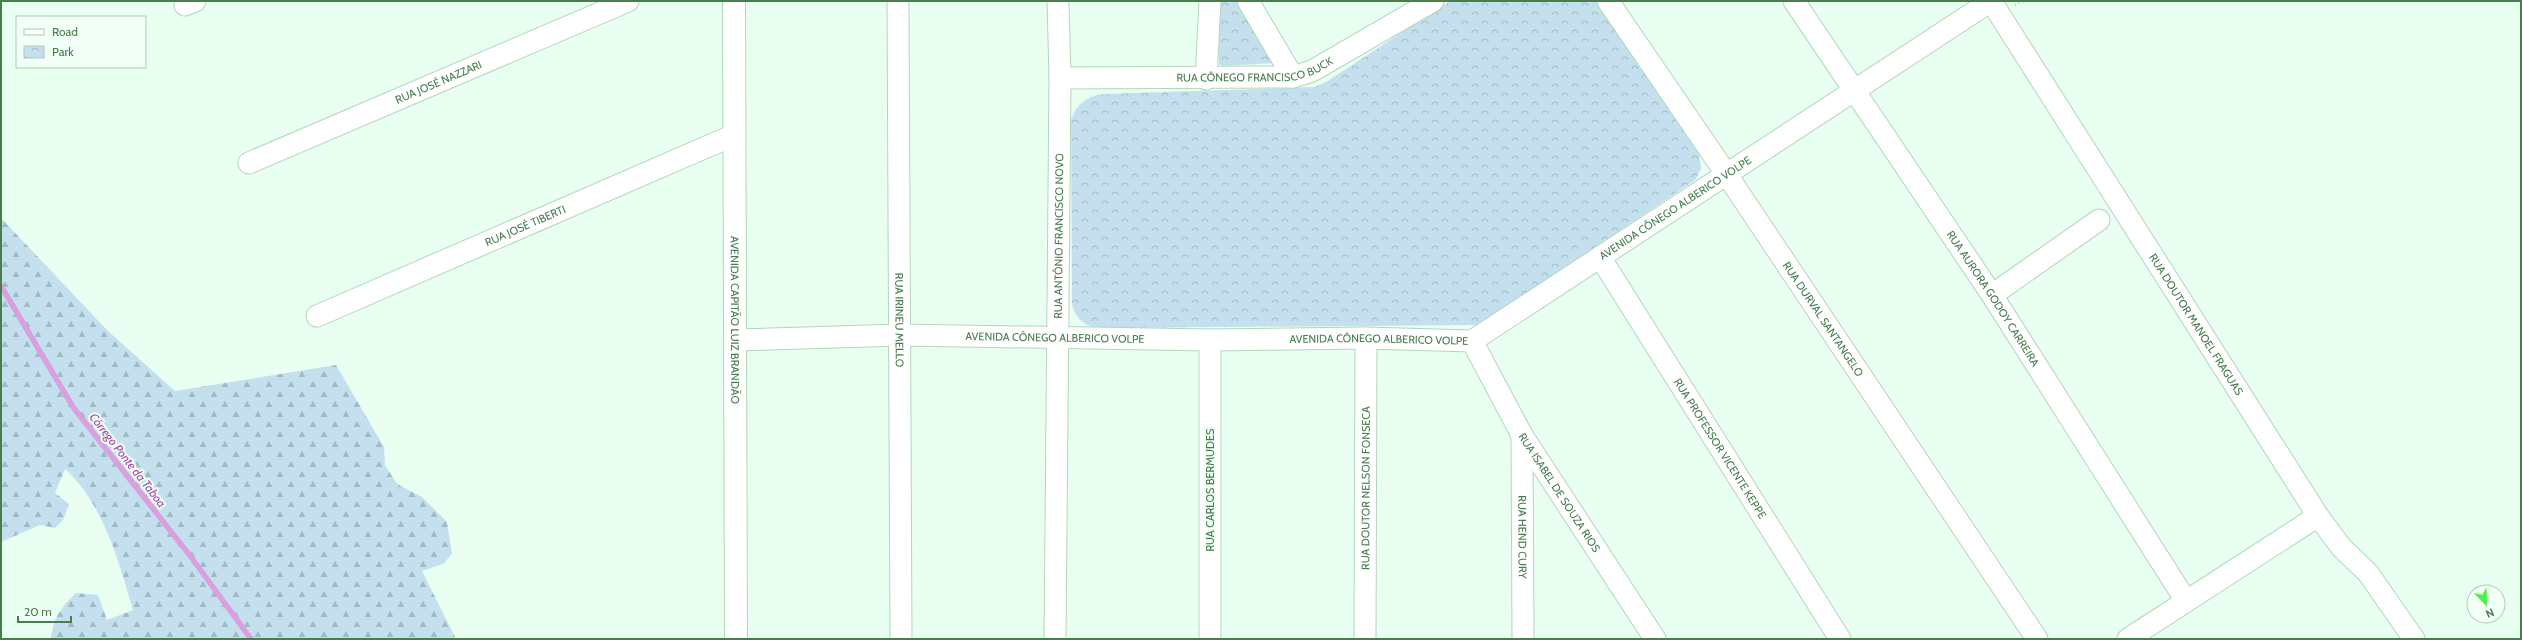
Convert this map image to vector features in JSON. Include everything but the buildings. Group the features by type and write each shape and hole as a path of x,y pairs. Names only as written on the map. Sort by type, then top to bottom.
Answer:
{"main road":[{"name":"AVENIDA CAPITÃO LUIZ BRANDÃO","path":"734,1 736,639"}],"street":[{"name":"RUA JOSÉ NAZZARI","path":"249,163 628,1"},
{"name":"RUA IRINEU MELLO","path":"898,1 901,335 901,639"},
{"name":"RUA ANTÔNIO FRANCISCO NOVO","path":"1055,639 1060,78 1058,1"},
{"path":"1206,79 1210,1"},
{"path":"1248,1 1293,77"},
{"name":"RUA DURVAL SANTANGELO","path":"1608,1 1727,174 2036,639"},
{"name":"RUA AURORA GODOY CARREIRA","path":"1794,1 1992,295 2186,601"},
{"name":"AVENIDA CÔNEGO ALBERICO VOLPE","path":"736,340 901,335 1210,340 1366,338 1472,341 1991,1"},
{"name":"RUA DOUTOR MANOEL FRAGUAS","path":"1991,1 2318,516 2341,547 2368,573 2414,639"},
{"name":"RUA CÔNEGO FRANCISCO BUCK","path":"1060,78 1206,79 1293,77 1312,71 1428,2"},
{"name":"RUA JOSÉ TIBERTI","path":"317,316 734,134"},
{"path":"1992,295 2099,220"},
{"name":"RUA PROFESSOR VICENTE KEPPE","path":"1600,257 1840,639"},
{"name":"RUA DOUTOR NELSON FONSECA","path":"1365,639 1366,338"},
{"name":"RUA CARLOS BERMUDES","path":"1210,340 1210,639"},
{"name":"RUA ISABEL DE SOUZA RIOS","path":"1472,341 1522,435 1655,639"},
{"name":"RUA HEND CURY","path":"1522,435 1523,639"},
{"path":"2128,639 2318,516"}],"green space":[{"path":"1219,1 1242,1 1276,63 1222,66 1219,64"},
{"path":"1450,1 1600,1 1699,152 1701,169 1695,180 1478,325 1096,328 1087,325 1078,317 1072,305 1071,120 1079,105 1087,99 1103,94 1314,87 1326,82"},
{"path":"1,218 108,331 175,391 336,365 384,447 385,465 397,484 422,497 447,522 452,554 443,564 422,571 456,639 51,639 53,625 59,613 76,593 98,595 107,620 133,610 122,572 100,516 90,499 65,469 55,493 69,504 63,520 55,528 40,525 1,542"}],"waterway":[{"name":"Córrego Ponte da Taboa","path":"1,286 73,407 191,557 251,639"}]}
